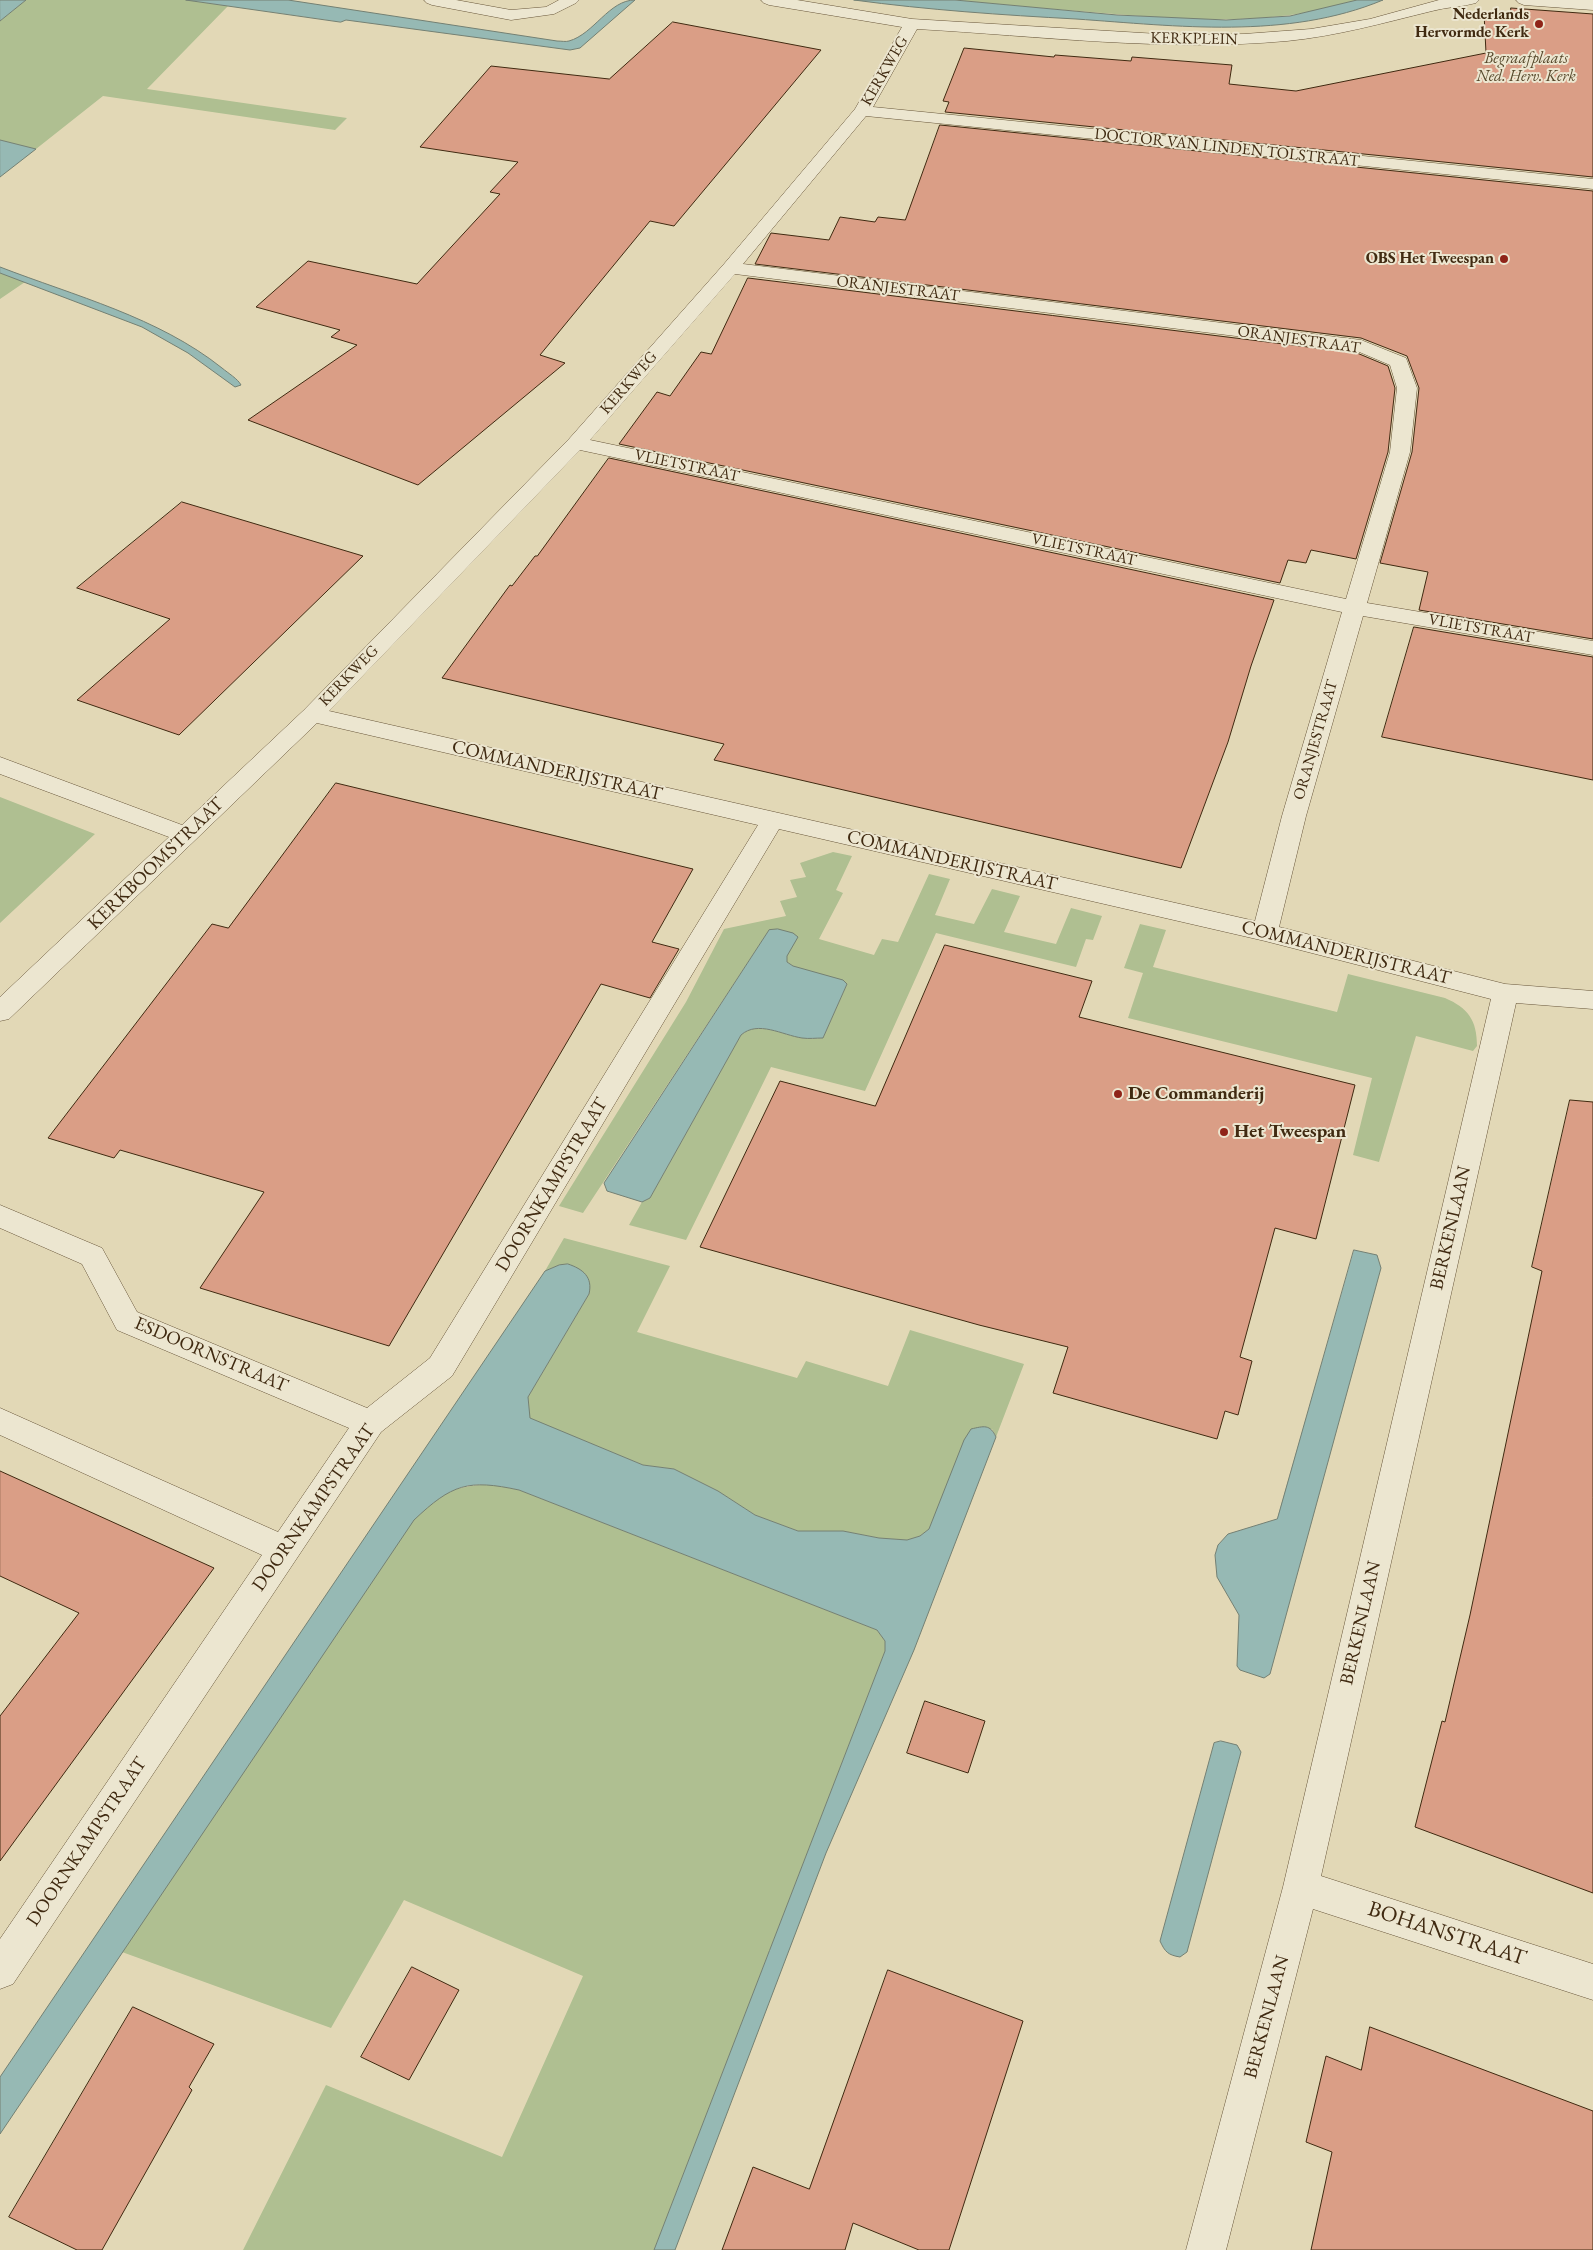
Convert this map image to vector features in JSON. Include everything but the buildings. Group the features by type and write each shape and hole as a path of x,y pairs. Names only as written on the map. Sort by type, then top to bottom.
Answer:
{"street":[{"path":"432,0 511,15 549,11 571,0"},
{"name":"KERKPLEIN","path":"769,0 912,24 1175,40 1270,39 1360,26 1432,6 1471,0"},
{"path":"1524,0 1593,5"},
{"name":"KERKWEG","path":"312,715 576,443 730,268 862,111 912,24"},
{"name":"DOCTOR VAN LINDEN TOLSTRAAT","path":"862,111 1593,184"},
{"name":"ORANJESTRAAT","path":"730,268 1361,346 1399,362 1407,388 1400,452 1294,816 1265,932"},
{"name":"VLIETSTRAAT","path":"576,443 1356,608 1593,648"},
{"name":"COMMANDERIJSTRAAT","path":"312,715 1265,932 1505,993 1593,1000"},
{"name":"KERKBOOMSTRAAT","path":"0,1012 312,715"},
{"path":"0,764 186,835"},
{"name":"DOORNKAMPSTRAAT","path":"0,1971 370,1422 441,1367 772,821"},
{"name":"BERKENLAAN","path":"1206,2250 1301,1886 1505,993"},
{"name":"ESDOORNSTRAAT","path":"0,1216 92,1256 127,1321 370,1422"},
{"path":"0,1421 284,1550"},
{"name":"BOHANSTRAAT","path":"1301,1886 1593,1982"}],"green space":[{"path":"26,0 186,0 228,6 147,89 347,118 335,130 103,96 36,149 0,140 0,21"},
{"path":"955,0 1357,0 1326,9 1263,18 1199,19 1135,16"},
{"path":"0,273 25,282 0,299"},
{"path":"0,797 95,834 0,923"},
{"path":"833,852 852,856 836,890 843,893 819,939 874,955 882,939 898,942 929,874 950,879 935,915 974,924 992,889 1020,896 1004,932 1056,944 1071,908 1102,916 1093,940 1086,939 1076,967 936,933 865,1091 771,1067 686,1240 629,1225 642,1202 650,1198 741,1035 755,1029 763,1029 803,1038 823,1038 847,984 793,966 787,962 787,956 769,930 583,1213 559,1206 686,1002 724,929 786,916 780,901 797,897 790,880 806,877 800,863"},
{"path":"1140,924 1166,930 1153,967 1337,1012 1348,974 1445,998 1453,1002 1470,1016 1477,1037 1477,1046 1473,1051 1416,1036 1379,1162 1353,1155 1372,1078 1128,1018 1143,973 1124,968"},
{"path":"564,1238 670,1266 637,1332 797,1378 806,1361 888,1386 910,1330 1024,1364 996,1437 992,1429 937,1513 929,1529 920,1536 907,1540 879,1538 843,1531 798,1531 755,1515 718,1491 674,1469 643,1465 529,1418 528,1397 589,1294 568,1264 559,1265 545,1271"},
{"path":"491,1484 519,1490 877,1630 885,1641 885,1651 654,2250 243,2250 326,2085 502,2157 583,1976 404,1900 331,2028 122,1952 414,1519 448,1492 466,1487"}],"water":[{"path":"0,0 26,0 0,21"},
{"path":"186,0 288,0 557,41 569,41 586,32 617,5 635,0 580,48 570,50 346,20 341,22"},
{"path":"854,0 955,0 1117,15 1226,20 1290,16 1357,0 1383,0 1346,13 1309,21 1231,27 1192,27 993,14"},
{"path":"0,140 36,149 0,177"},
{"path":"0,267 143,321 197,350 233,376 241,385 235,387 188,353 142,327 0,273"},
{"path":"778,929 793,933 798,937 787,956 787,962 793,966 843,980 847,984 823,1038 802,1038 762,1029 748,1031 741,1035 650,1198 642,1202 607,1191 604,1183 769,930"},
{"path":"1354,1250 1377,1255 1381,1268 1270,1674 1264,1678 1240,1670 1237,1666 1239,1615 1217,1577 1215,1555 1218,1545 1228,1534 1277,1519"},
{"path":"568,1264 586,1274 590,1283 589,1294 528,1397 530,1418 643,1465 674,1469 718,1491 755,1515 798,1531 843,1531 879,1538 907,1540 920,1536 929,1529 964,1440 971,1429 986,1427 996,1437 914,1650 826,1853 675,2250 654,2250 885,1651 885,1641 877,1630 519,1490 486,1485 462,1487 439,1499 414,1520 0,2134 0,2077 545,1271 559,1265"},
{"path":"1221,1741 1237,1745 1241,1752 1187,1952 1180,1957 1167,1952 1160,1941 1214,1743"}],"place":[{"name":"Nederlands Hervormde Kerk","path":"1539,24"},
{"name":"OBS Het Tweespan","path":"1504,259"},
{"name":"De Commanderij","path":"1118,1094"},
{"name":"Het Tweespan","path":"1224,1132"}],"park label":[{"name":"Begraafplaats Ned. Herv. Kerk","path":"1526,68"}]}
